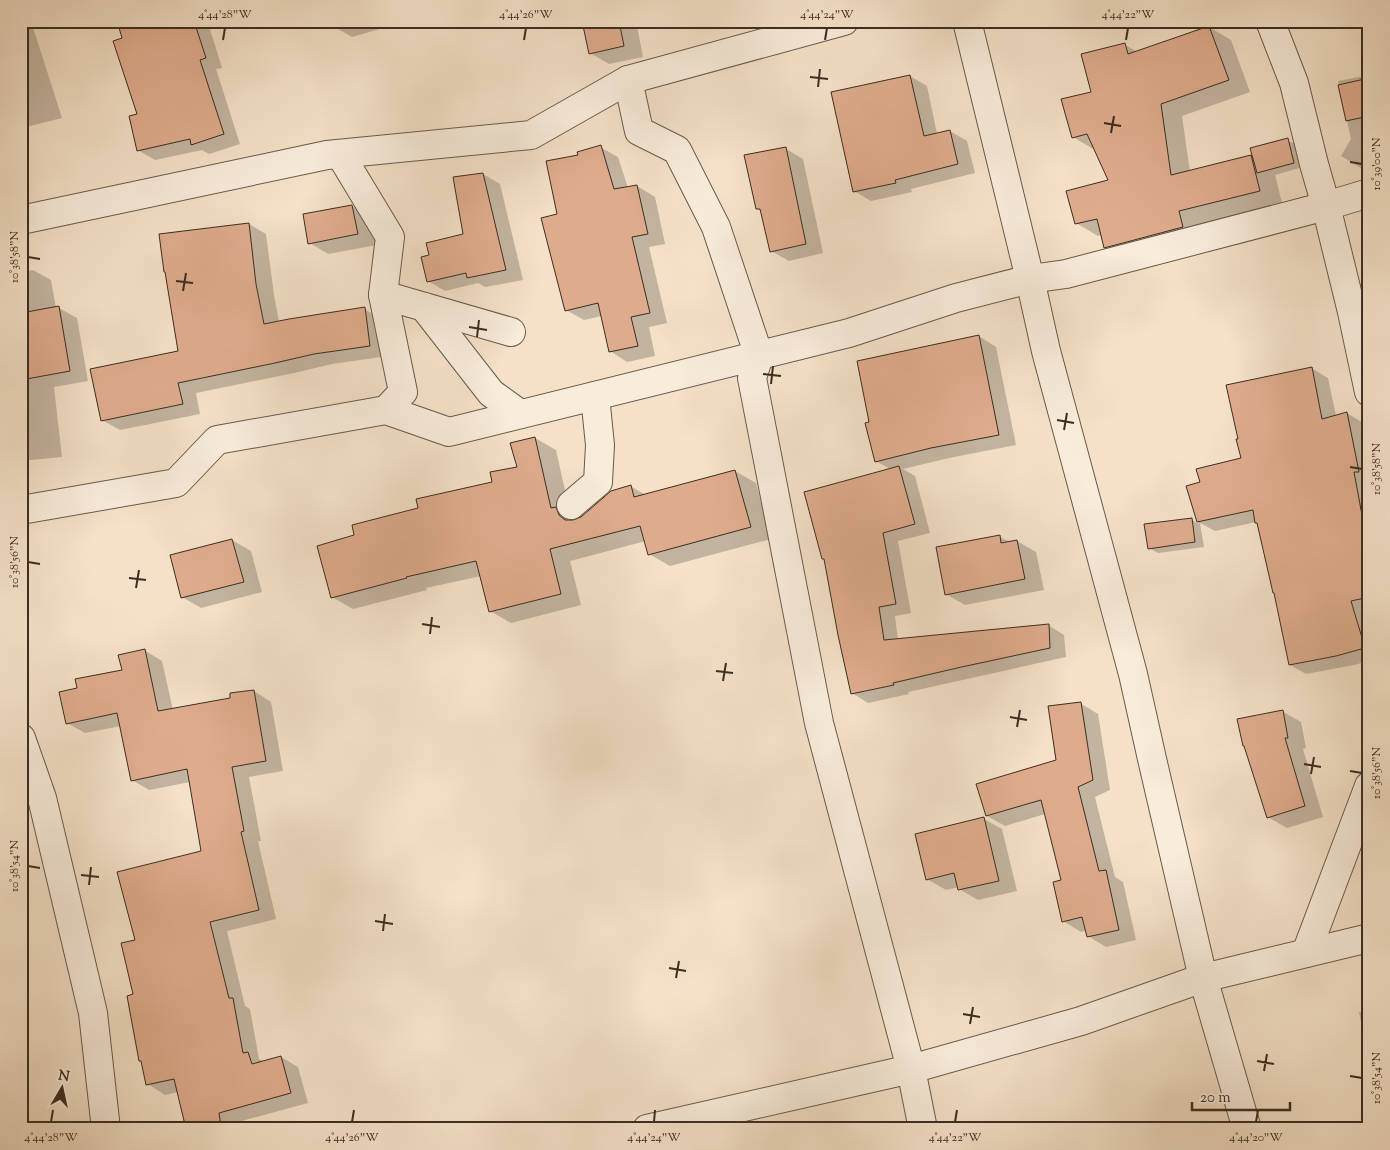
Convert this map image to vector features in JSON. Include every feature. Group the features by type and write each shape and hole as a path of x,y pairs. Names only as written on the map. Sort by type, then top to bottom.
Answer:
{"street":[{"path":"21,220 327,155 531,135 628,80 844,21"},
{"path":"967,21 1046,351 1133,674 1204,978 1247,1129"},
{"path":"1270,21 1294,83 1352,312 1369,392"},
{"path":"628,80 639,131 678,150 716,227 759,356 752,378 819,723 911,1069 923,1129"},
{"path":"340,154 390,237 383,295 403,392 386,410"},
{"path":"21,510 176,483 217,440 386,410 449,432 849,333 956,298 1030,279 1066,274 1369,193"},
{"path":"383,295 512,332"},
{"path":"424,307 491,393 520,414"},
{"path":"571,505 598,482 600,445 594,396"},
{"path":"21,738 42,798 93,1013 106,1129"},
{"path":"1306,953 1369,786"},
{"path":"647,1129 911,1069 1081,1021 1204,978 1369,938"}],"building":[{"path":"117,21 194,21 206,58 200,60 224,134 191,145 190,139 137,151 129,116 137,114 113,41 122,38"},
{"path":"582,21 619,21 624,46 589,54"},
{"path":"1209,26 1229,80 1161,104 1171,175 1251,155 1260,191 1179,211 1183,227 1104,248 1097,219 1075,224 1066,191 1108,180 1087,134 1072,138 1061,99 1091,92 1081,54 1125,43 1128,54"},
{"path":"910,75 924,136 950,130 958,164 895,180 896,183 853,192 831,92"},
{"path":"1369,78 1369,116 1346,121 1338,85"},
{"path":"1288,138 1294,163 1257,173 1250,148"},
{"path":"601,145 614,189 637,185 648,234 632,237 650,313 631,317 638,346 609,352 598,303 565,311 541,218 557,214 546,161 578,155 577,152"},
{"path":"786,147 806,244 770,252 760,209 756,209 744,155"},
{"path":"483,173 506,270 467,278 466,273 427,282 421,257 429,255 426,243 463,234 453,177"},
{"path":"352,205 358,234 308,244 303,214"},
{"path":"249,223 256,284 264,324 365,307 370,346 314,354 178,383 183,404 101,421 90,369 178,351 159,234"},
{"path":"59,306 70,371 21,380 21,313"},
{"path":"979,335 999,435 931,448 875,462 865,423 869,422 857,361"},
{"path":"1312,367 1322,419 1347,412 1359,472 1354,472 1364,526 1369,525 1369,597 1351,601 1365,648 1289,665 1274,593 1253,510 1197,522 1186,486 1200,482 1196,469 1241,458 1226,385"},
{"path":"535,437 551,508 556,507 559,515 565,520 581,517 611,491 631,485 634,497 735,470 751,527 648,555 640,526 550,549 561,594 489,612 476,561 406,577 331,598 317,546 354,535 352,525 418,508 416,499 492,482 490,472 517,467 510,443"},
{"path":"899,466 915,524 883,533 896,604 879,607 884,640 1049,624 1050,648 851,694 824,559 822,559 804,492"},
{"path":"1192,518 1195,542 1148,549 1144,524"},
{"path":"1000,535 1001,543 1017,540 1025,579 945,595 936,547"},
{"path":"232,539 244,582 181,598 170,555"},
{"path":"145,649 158,711 230,698 230,693 254,690 266,761 232,767 244,831 241,832 259,910 210,922 229,998 233,998 243,1053 248,1052 252,1064 281,1056 291,1093 219,1113 221,1126 207,1129 186,1129 174,1079 146,1085 141,1061 139,1061 127,996 133,994 121,943 135,940 117,872 201,851 187,769 131,781 117,713 66,724 59,692 77,688 75,679 122,670 118,655"},
{"path":"1081,702 1093,780 1078,787 1099,871 1106,870 1119,930 1087,937 1082,917 1062,922 1053,882 1061,880 1041,800 986,816 976,784 1056,760 1048,706"},
{"path":"1283,710 1288,738 1285,738 1305,806 1267,818 1243,746 1237,719"},
{"path":"984,817 999,881 958,890 954,873 926,880 915,834"}]}
